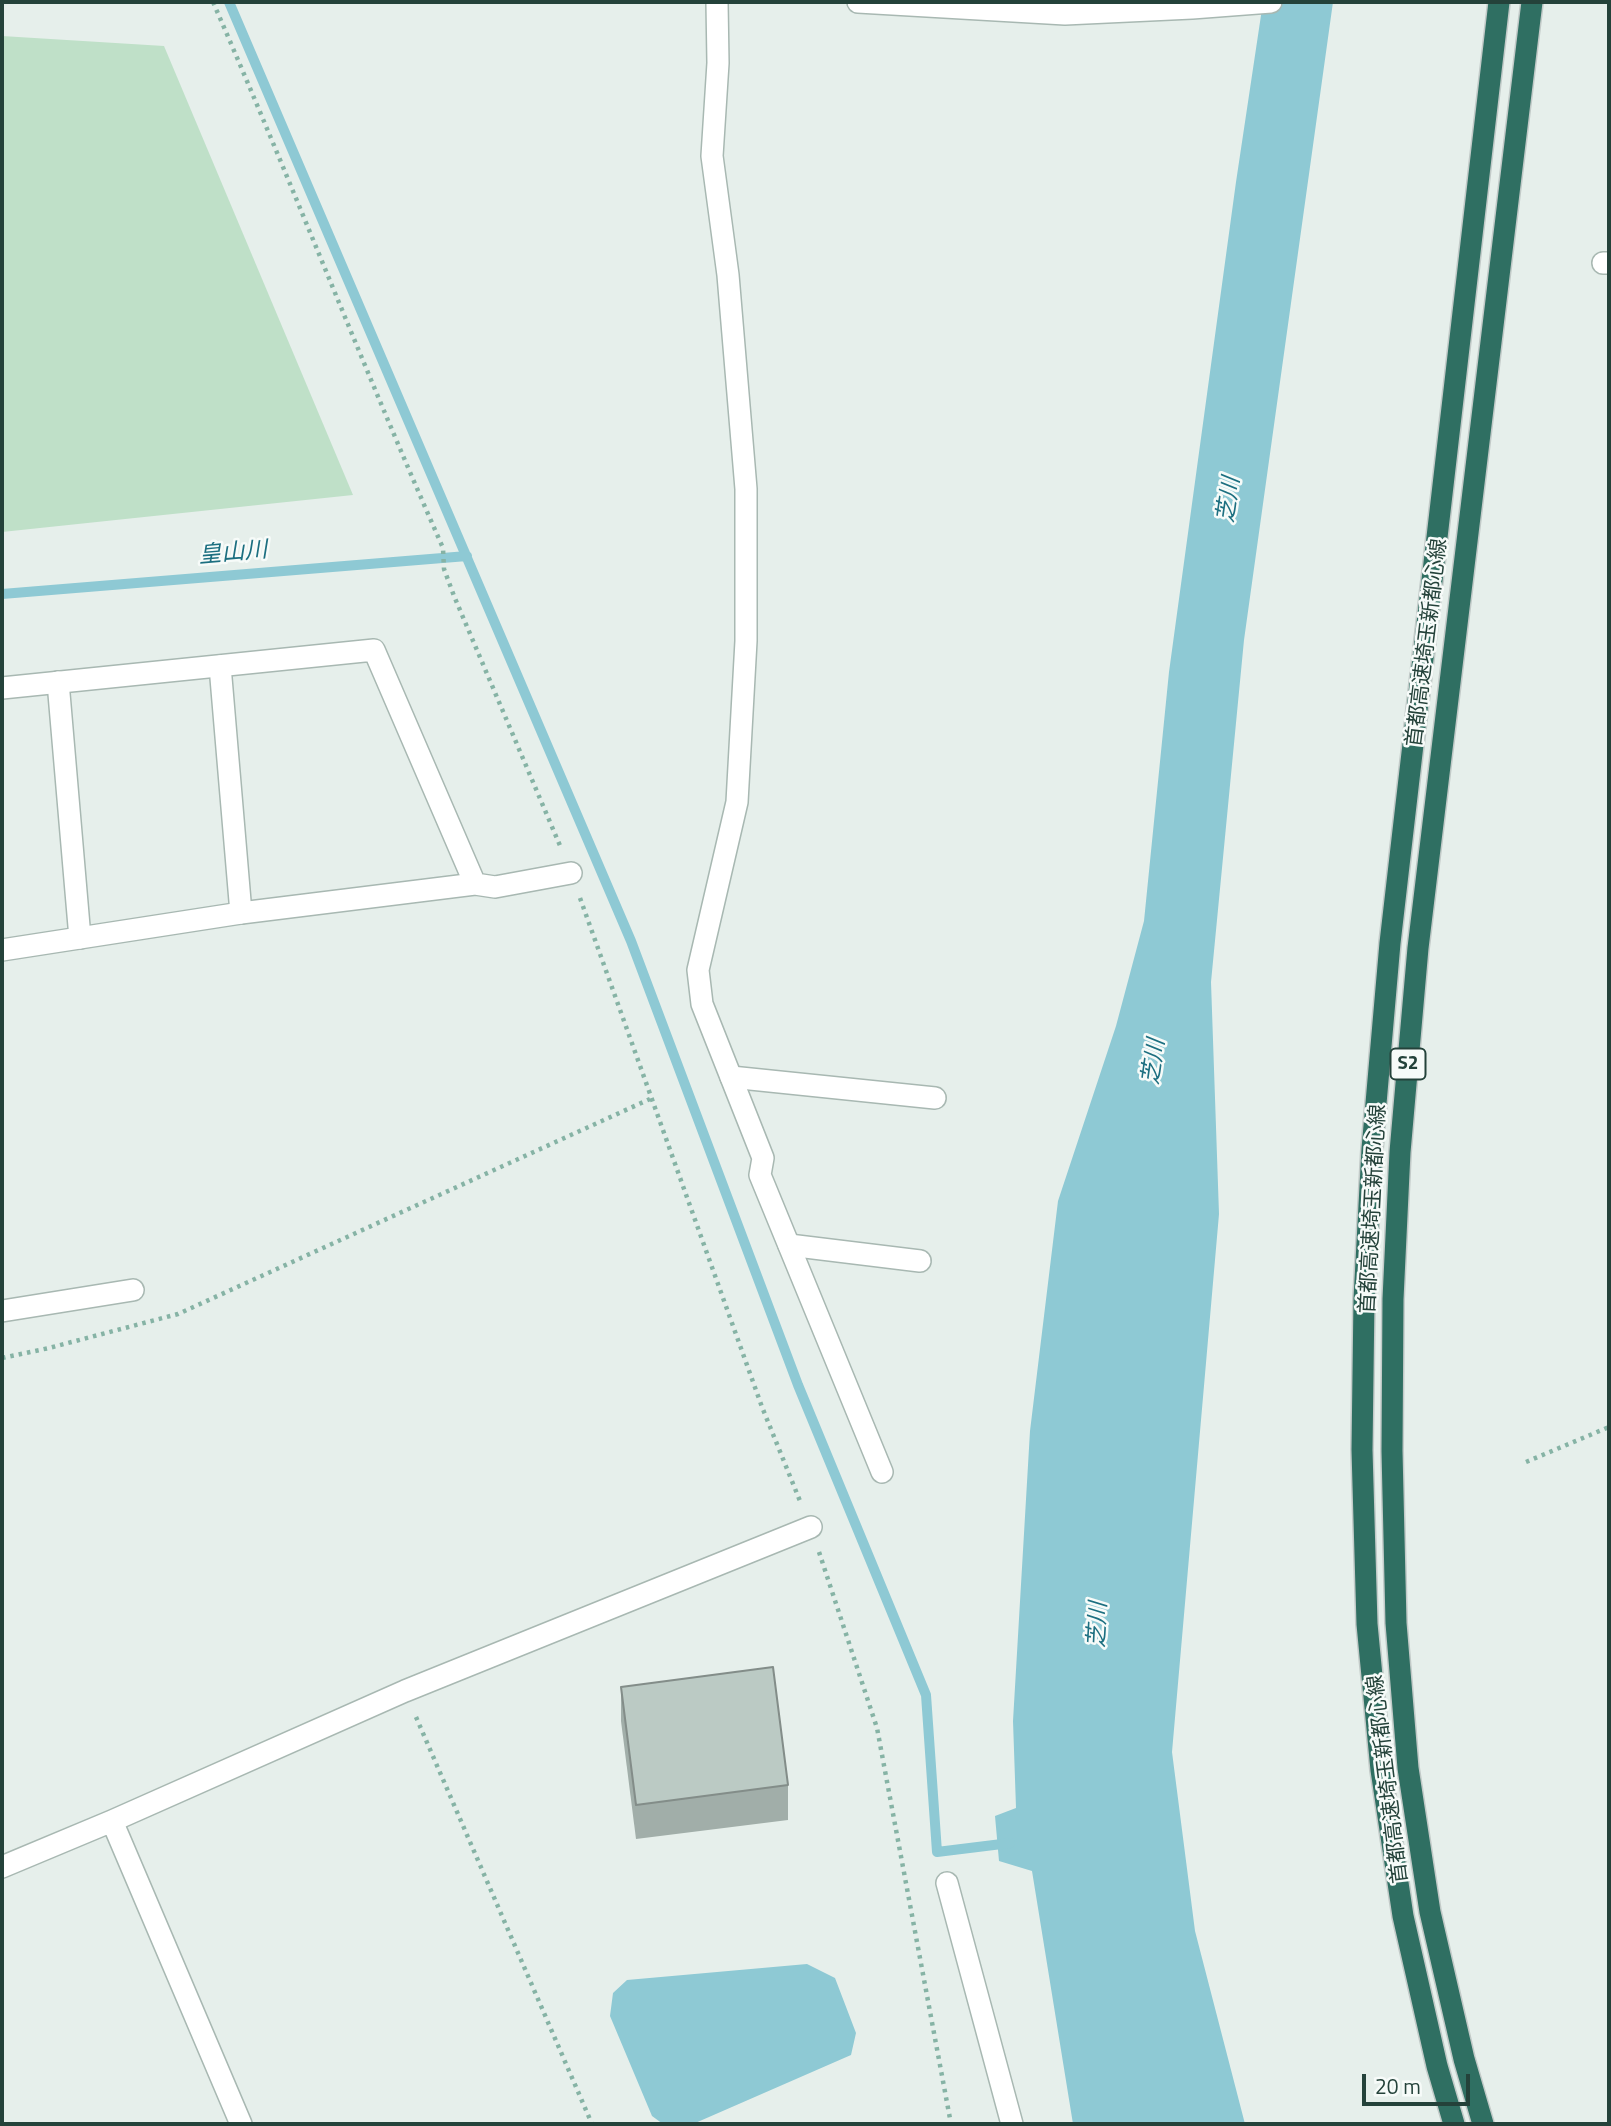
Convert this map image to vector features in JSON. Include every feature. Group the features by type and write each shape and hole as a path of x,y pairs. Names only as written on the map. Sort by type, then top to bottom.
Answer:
{"highway":[{"name":"首都高速埼玉新都心線","path":"1454,2124 1437,2066 1403,1916 1381,1770 1367,1610 1362,1450 1364,1299 1372,1149 1390,943 1499,2"},
{"name":"首都高速埼玉新都心線","path":"1483,2124 1464,2059 1430,1912 1408,1768 1396,1623 1392,1451 1393,1299 1400,1152 1418,948 1532,2"}],"street":[{"path":"717,2 718,63 712,156 728,275 746,489 746,641 737,802 698,970 702,1004 763,1158 760,1175 882,1472"},
{"path":"858,2 915,3 1065,14 1271,2"},
{"path":"2,688 374,650 475,884"},
{"path":"220,666 241,913"},
{"path":"58,682 80,938"},
{"path":"2,950 241,913 475,884 495,887 571,873"},
{"path":"731,1077 935,1098"},
{"path":"789,1245 920,1261"},
{"path":"2,1311 133,1290"},
{"path":"2,1867 405,1691 811,1527"},
{"path":"112,1821 241,2124"},
{"path":"947,1883 1012,2124"}],"path":[{"path":"212,2 443,548 444,569 571,873 762,1407 811,1527 877,1728 951,2124"},
{"path":"2,1358 178,1314 650,1099"},
{"path":"1526,1462 1609,1427"},
{"path":"405,1691 592,2124"}],"green space":[{"path":"2,36 164,46 353,495 2,532"}],"water":[{"name":"芝川","path":"1263,2 1333,2 1244,640 1211,982 1219,1214 1172,1752 1195,1931 1245,2124 1073,2124 1032,1871 999,1861 995,1816 1016,1808 1013,1721 1030,1431 1058,1201 1116,1026 1144,921 1169,672"},
{"path":"807,1964 835,1978 856,2033 851,2055 693,2124 663,2124 652,2116 610,2016 613,1993 627,1980"}],"building":[{"path":"773,1667 788,1785 636,1805 621,1687"}],"waterway":[{"path":"229,2 631,941 798,1385 926,1695 937,1852 1010,1843"},
{"name":"皇山川","path":"2,594 467,556"}]}
